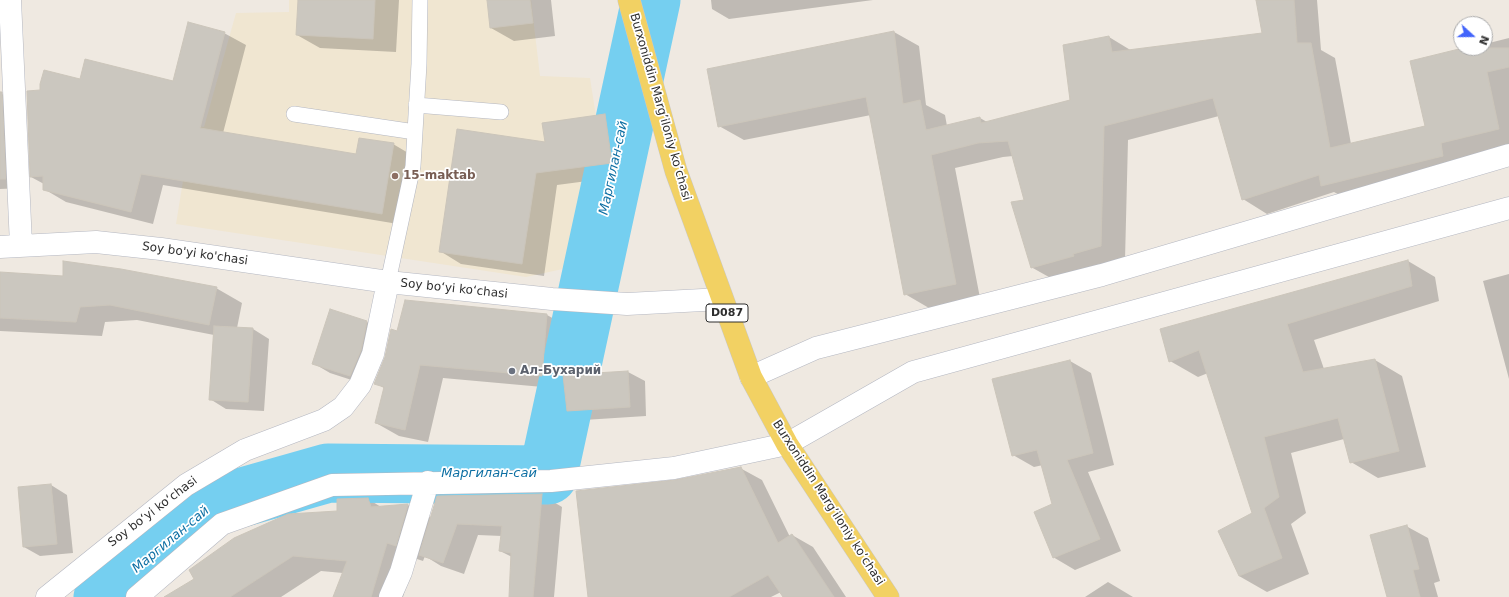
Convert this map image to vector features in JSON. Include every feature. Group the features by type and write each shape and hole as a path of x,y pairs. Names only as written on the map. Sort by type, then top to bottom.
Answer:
{"main road":[{"name":"Burxoniddin Marg’iloniy ko’chasi","path":"629,0 676,171 751,376 787,444 888,597"}],"street":[{"path":"10,0 10,246"},
{"path":"751,376 816,348 1102,275 1509,155"},
{"path":"137,597 222,524 332,485 428,482 551,481 574,479 674,468 787,444 914,372 1509,208"},
{"name":"Soy bo'yi ko'chasi","path":"10,246 96,242 388,282"},
{"name":"Soy boʻyi koʻchasi","path":"47,597 186,485 245,450 324,420 343,407 360,385 373,354 388,282 552,299 627,304 722,299"},
{"path":"390,597 401,572 428,482"}],"lane":[{"path":"388,282 413,166 419,64 420,0"},
{"path":"416,105 501,112"},
{"path":"294,114 415,132"}],"shaded area":[{"name":"15-maktab","path":"289,0 531,0 540,76 590,78 618,257 526,277 176,224 192,125 204,127 236,13 289,12"}],"building":[{"path":"298,0 375,0 373,39 296,35"},
{"path":"487,0 530,0 533,23 490,28"},
{"path":"1256,0 1294,0 1297,43 1311,43 1330,148 1425,126 1410,61 1453,50 1453,56 1493,56 1493,48 1509,48 1509,67 1487,72 1499,129 1441,143 1443,156 1321,186 1319,175 1242,200 1213,98 1104,126 1101,246 1073,254 1074,256 1031,268 1011,202 1024,200 1008,141 978,143 931,155 956,284 904,295 866,97 718,127 707,69 894,31 903,104 920,100 926,130 980,117 981,123 1070,100 1063,45 1109,36 1112,52 1262,33"},
{"path":"188,22 225,32 200,128 356,154 359,138 394,143 382,214 141,174 131,212 43,190 43,176 30,177 27,91 40,90 44,70 80,79 85,59 173,81"},
{"path":"0,92 2,92 6,179 0,179"},
{"path":"605,114 612,163 536,173 522,264 439,252 457,129 545,142 542,123"},
{"path":"1408,260 1412,286 1287,324 1303,372 1375,359 1399,451 1350,463 1338,418 1264,437 1279,497 1264,508 1282,558 1239,576 1218,531 1252,513 1199,350 1169,362 1160,329"},
{"path":"63,261 121,269 217,287 209,325 110,305 80,307 76,322 0,318 0,272 63,276"},
{"name":"Ал-Бухарий","path":"405,300 547,314 542,376 420,365 405,430 375,423 384,387 374,384 385,357 391,329 397,331"},
{"path":"330,309 367,321 361,350 350,376 312,364"},
{"path":"214,326 253,328 248,402 209,400"},
{"path":"1070,360 1093,453 1067,460 1100,539 1053,558 1034,512 1052,504 1037,450 1012,456 992,379"},
{"name":"Ал-Бухарий","path":"628,371 630,407 567,411 563,375"},
{"path":"741,467 778,543 792,534 834,597 783,597 768,575 729,597 588,597 576,491 675,480"},
{"path":"51,484 57,544 23,547 18,487"},
{"path":"542,494 533,597 509,597 511,553 499,551 502,526 457,524 443,563 419,555 437,496"},
{"path":"368,498 371,507 408,504 396,546 387,543 371,597 333,597 347,561 293,556 230,597 164,597 194,579 189,570 234,538 288,514 337,511 337,499"},
{"path":"1407,525 1419,569 1413,570 1420,597 1387,597 1370,535"}],"waterway":[{"name":"Маргилан-сай","path":"103,597 208,507 328,473 548,475 651,0"}],"place":[{"name":"15-maktab","path":"395,176"},
{"name":"Ал-Бухарий","path":"512,371"}]}
